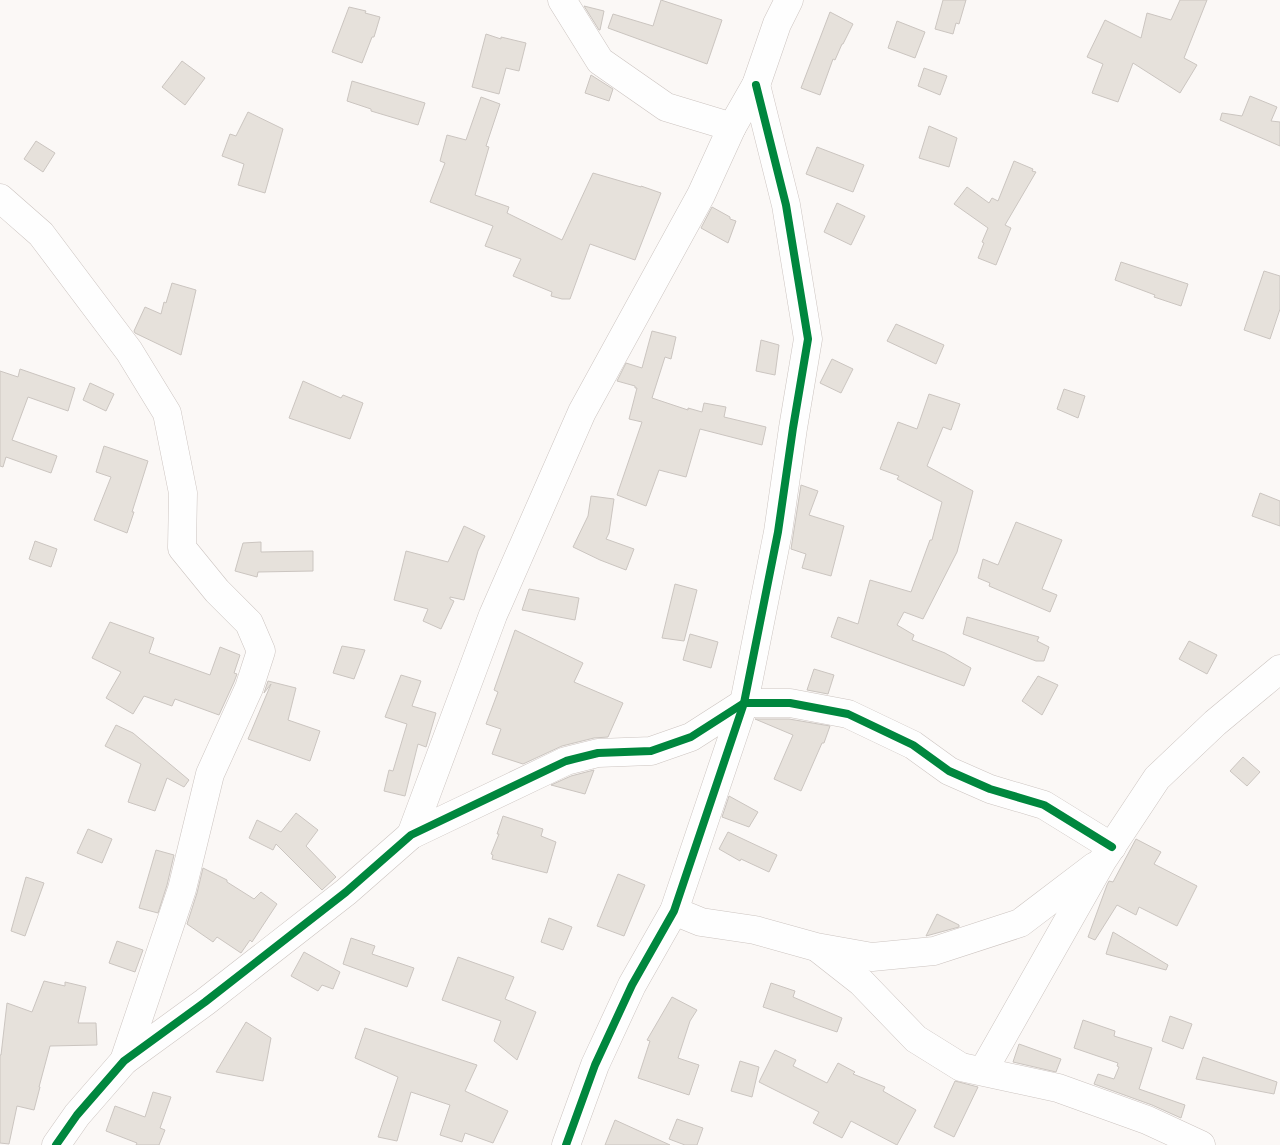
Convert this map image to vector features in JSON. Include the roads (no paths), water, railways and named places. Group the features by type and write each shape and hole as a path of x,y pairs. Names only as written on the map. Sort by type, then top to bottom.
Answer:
{"street":[{"path":"562,0 600,60 666,107 732,127"},
{"path":"411,835 492,615 578,421 701,195 732,127 756,85 776,24 789,0"},
{"path":"566,1145 599,1056 632,985 674,911 744,703 778,532 808,339 786,204 756,85"},
{"path":"0,198 41,234 128,351 168,413 183,493 182,548 217,591 249,623 261,651 249,688 210,774 182,889 124,1061"},
{"path":"983,1071 1107,854 1156,778 1215,723 1280,669"},
{"path":"56,1145 76,1115 124,1061 205,1002 338,898 411,835 566,761 598,753 651,751 691,737 744,703 790,703 848,714 913,745 949,771 990,789 1044,805 1107,854"},
{"path":"674,911 701,922 755,930 816,947 872,957 934,951 1020,923 1107,854"},
{"path":"816,947 861,982 916,1039 961,1067 1058,1088 1147,1120 1201,1145"}]}
